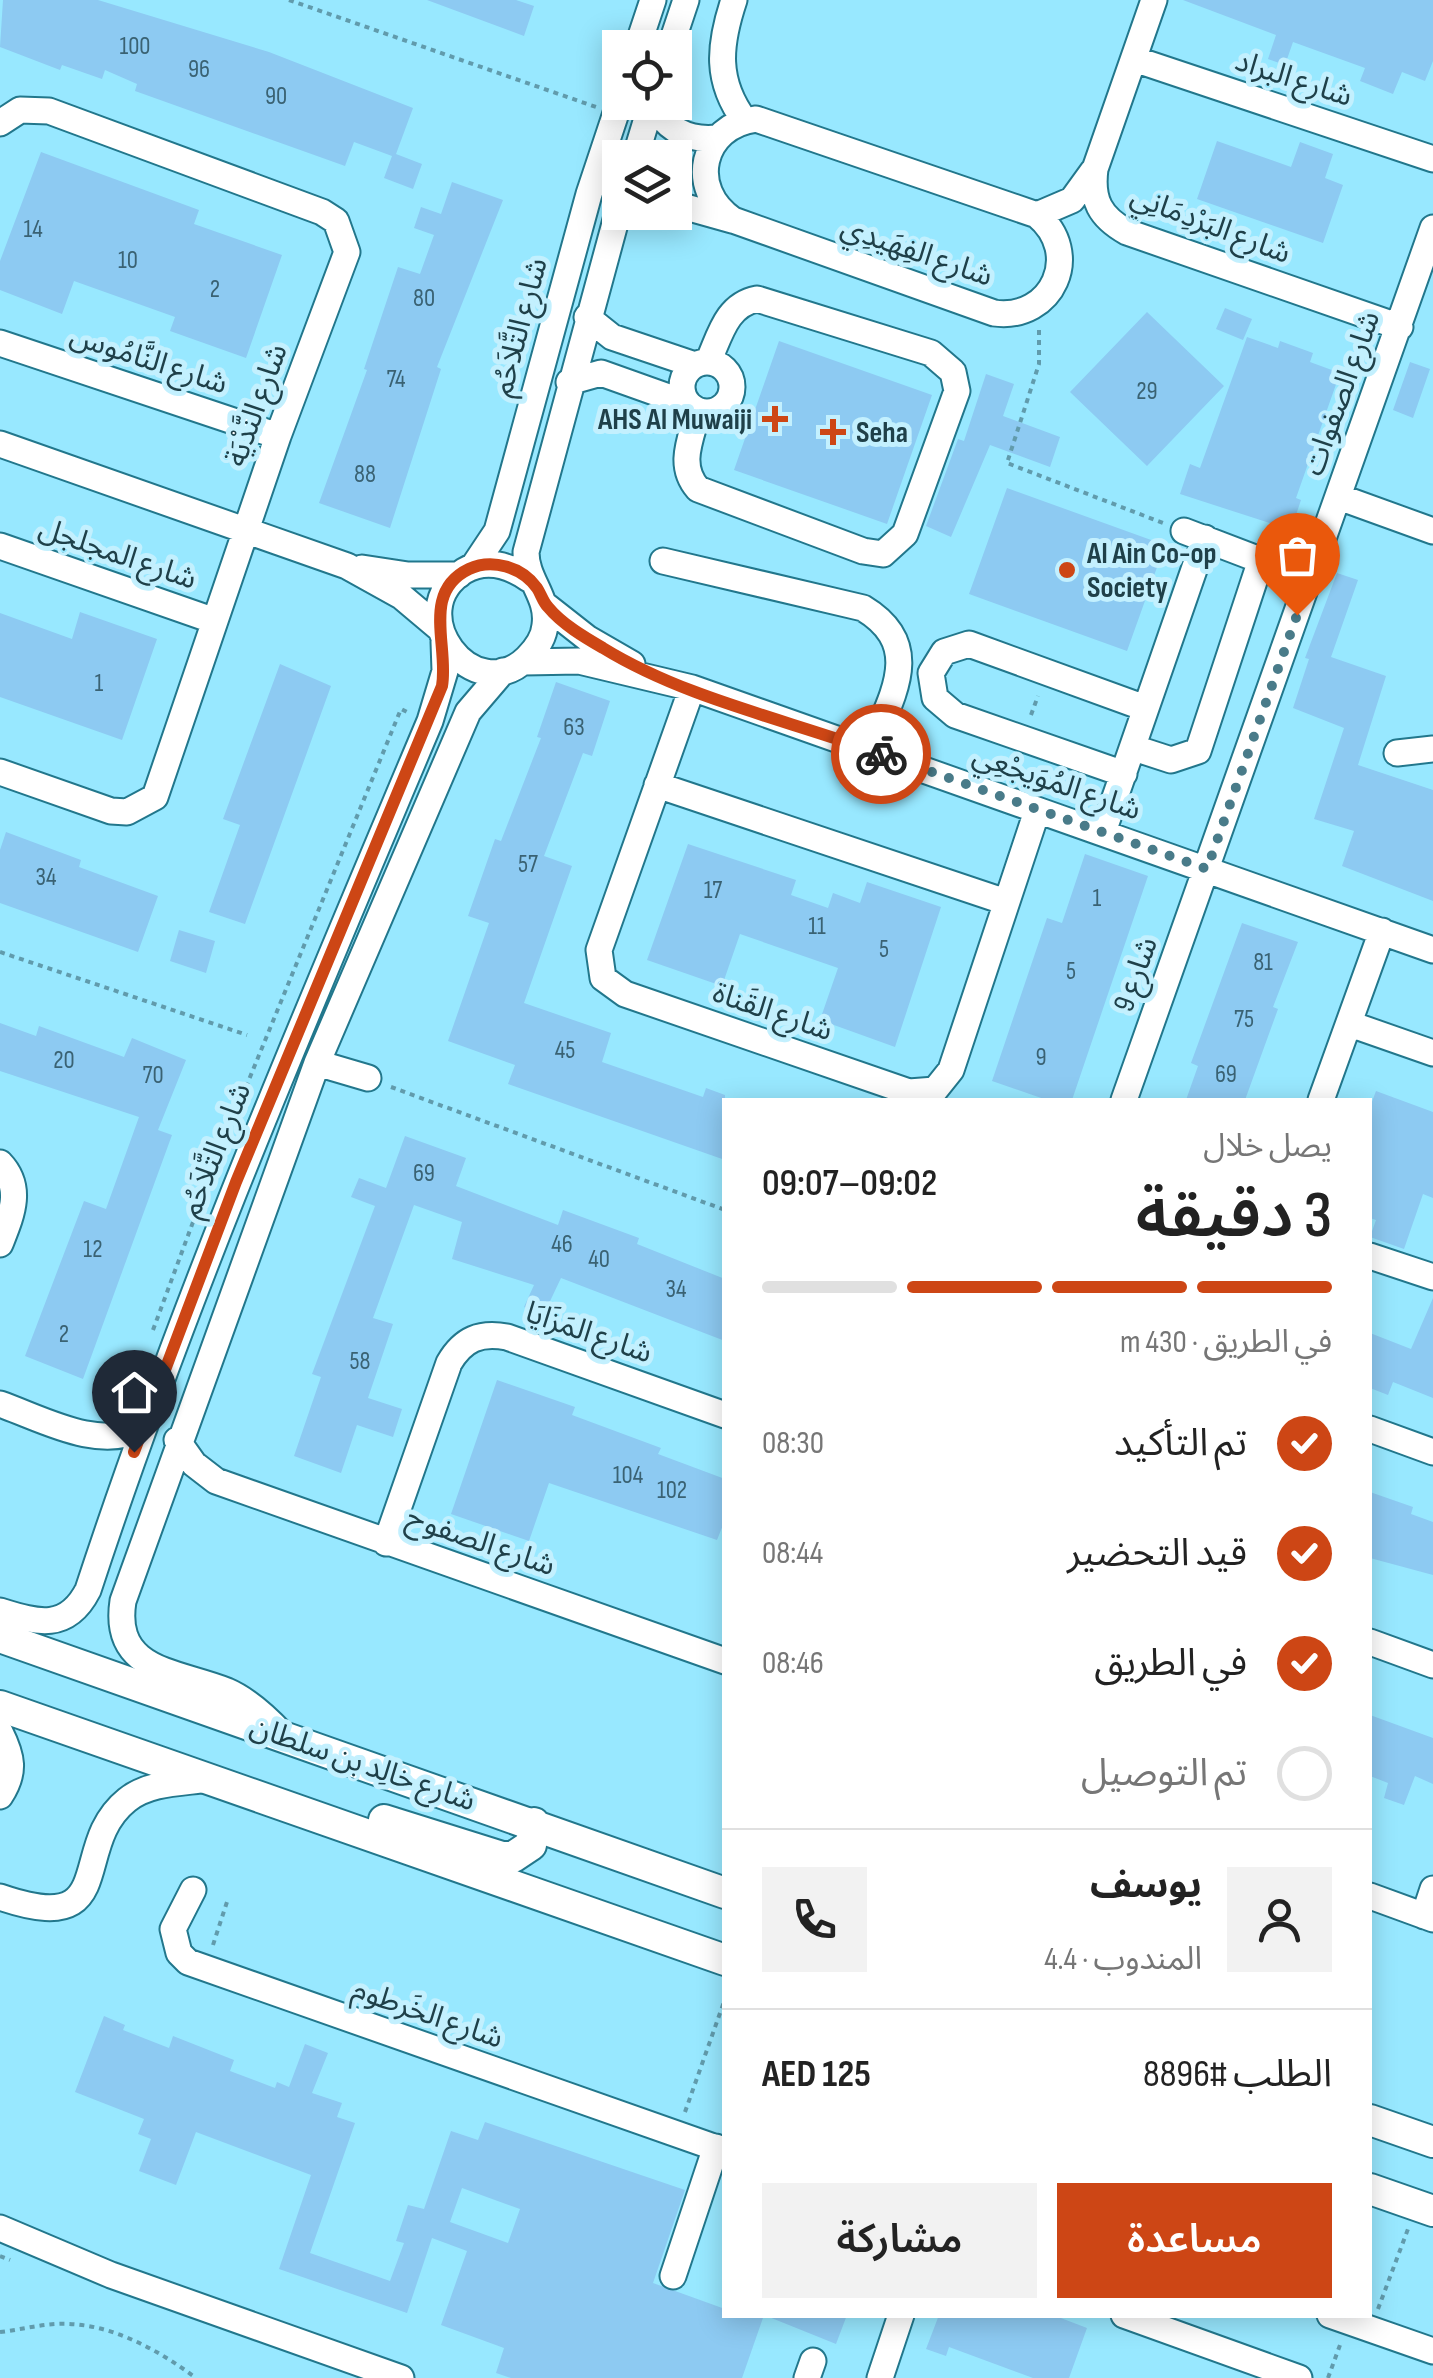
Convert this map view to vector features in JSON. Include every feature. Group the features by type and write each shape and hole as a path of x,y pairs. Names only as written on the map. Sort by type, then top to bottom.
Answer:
{"main road":[{"name":"شارع خالِد بن سلطان","path":"0,1637 722,1891"},
{"path":"0,1706 722,1959"},
{"path":"316,1816 383,1819 502,1857 524,1852 534,1834 534,1823"},
{"path":"1372,2121 1433,2142"},
{"path":"1372,2190 1425,2208"}],"street":[{"path":"644,30 653,0"},
{"path":"676,30 686,0"},
{"path":"734,0 722,39 722,70 730,97 745,120"},
{"name":"شارع البَرْدِمَانِي","path":"1154,0 1094,170 1092,188 1098,207 1126,232 1400,326"},
{"name":"شارع البراد","path":"1134,59 1433,159"},
{"name":"شارع النَّدْيَة","path":"0,123 20,110 50,112 322,212 336,222 347,252 278,436 162,783 142,806 111,810 0,772"},
{"name":"شارع التَّلاَحُم","path":"466,571 497,531 579,228 614,120"},
{"path":"665,120 671,128 701,139 716,138 745,120 768,120 1037,215 1053,232 1061,256 1058,280 1037,306"},
{"path":"716,138 706,158 705,182 715,204 733,220"},
{"path":"1037,215 1072,200 1094,170"},
{"name":"شارع الفِهَيدِي","path":"692,211 733,220 994,313 1016,313 1037,306"},
{"name":"شارع الصفوات","path":"1207,869 1433,228"},
{"name":"شارع التَّلاَحُم","path":"529,578 526,552 613,230"},
{"path":"757,298 940,357 953,372 957,390 905,534 884,554 864,551 698,490 686,470 693,407 683,378 702,364 736,306 757,298"},
{"path":"569,382 600,373 693,407 721,408 731,396 728,374 612,337 587,318"},
{"name":"شارع النَّامُوس","path":"0,343 278,436"},
{"path":"0,444 347,566 401,596 468,666 513,667"},
{"path":"1339,497 1433,530"},
{"path":"1102,832 1134,748 1194,534 1310,579"},
{"name":"شارع المجلجل","path":"0,546 215,622"},
{"path":"663,560 863,608 878,617 898,647 900,664 870,750"},
{"path":"1134,748 1171,760 1186,759 1198,751 1262,560"},
{"path":"282,1734 230,1692 142,1662 123,1636 123,1601 177,1440 317,1063 468,712 542,636 544,604 529,578 503,565 408,575 347,566"},
{"path":"441,635 439,608 446,590 466,571"},
{"name":"شارع المُوَيجْعِي","path":"544,604 587,638 658,679"},
{"name":"شارع التَّلاَحُم","path":"0,1612 38,1624 59,1621 80,1605 125,1476 131,1424 430,721 442,686 441,635"},
{"path":"1124,774 1022,740 943,708 931,686 931,674 944,652 968,644 1146,708"},
{"name":"شارع المُوَيجْعِي","path":"513,667 579,661 692,688 1433,950"},
{"name":"شارع القَناة","path":"692,688 600,950 603,978 625,994 909,1092 935,1090 951,1070 1036,811"},
{"path":"1397,754 1433,749"},
{"path":"657,786 1006,902"},
{"name":"شارع 9","path":"1125,1098 1207,869"},
{"path":"1323,1098 1382,931"},
{"path":"1350,1024 1433,1052"},
{"path":"317,1063 368,1078"},
{"path":"0,1163 14,1186 14,1204 0,1244"},
{"path":"1372,1257 1433,1277"},
{"name":"شارع المَزَايَا","path":"386,1543 449,1364 458,1348 472,1338 490,1334 507,1338 722,1414"},
{"path":"0,1404 94,1437 119,1437 131,1424"},
{"path":"1372,1430 1433,1452"},
{"path":"94,1437 113,1454 125,1476"},
{"name":"شارع الصفوح","path":"177,1440 194,1464 216,1481 722,1660"},
{"path":"160,1494 187,1481 216,1481"},
{"path":"1372,1643 1433,1664"},
{"path":"0,1732 12,1757 12,1771 0,1796"},
{"path":"0,1897 48,1911 69,1904 84,1888 109,1822 124,1802 146,1789 212,1779"},
{"path":"1372,1897 1428,1917 1433,1889"},
{"path":"193,1890 178,1914 173,1939 188,1962 204,1969"},
{"name":"شارع الخَرطوم","path":"204,1969 720,2149"},
{"path":"673,2276 720,2149"},
{"path":"0,2228 111,2274 401,2378"},
{"path":"880,2378 900,2318"},
{"path":"1132,2318 1300,2378"},
{"path":"1350,2322 1433,2351"}],"path":[{"path":"289,0 602,103"},
{"path":"1037,306 1040,364 1007,464 1194,534"},
{"path":"1022,740 1046,672"},
{"path":"147,1345 216,1160 401,709 430,721"},
{"path":"0,952 247,1035"},
{"path":"368,1078 722,1209"},
{"path":"131,1424 140,1364"},
{"path":"204,1969 227,1902"},
{"path":"677,2134 722,2007"},
{"path":"1372,2289 1425,2208"},
{"path":"1328,2378 1350,2322"},
{"path":"0,2332 58,2324 91,2328 163,2354 196,2378"}],"building":[{"path":"3,0 98,0 269,52 413,108 396,154 422,164 413,189 384,178 392,156 354,142 345,166 135,91 137,84 105,70 102,79 62,65 60,70 0,47"},
{"path":"427,0 516,0 534,6 524,36"},
{"path":"1183,0 1433,0 1433,61 1425,81 1402,72 1393,94 1360,81 1365,68 1293,42 1285,65 1268,59 1276,35"},
{"path":"1217,141 1291,167 1300,142 1333,154 1325,178 1343,185 1323,243 1197,199"},
{"path":"41,152 199,210 194,224 282,255 246,358 170,331 175,317 74,281 62,314 0,290 0,261"},
{"path":"452,182 503,200 437,367 441,369 390,528 319,503 367,370 364,369 398,267 420,274 434,235 414,228 421,207 441,214"},
{"path":"1225,308 1252,319 1243,340 1216,329"},
{"path":"1147,312 1224,386 1147,466 1070,392"},
{"path":"1247,337 1278,348 1280,341 1313,353 1310,362 1340,373 1296,498 1301,500 1291,530 1180,494 1190,464 1200,468"},
{"name":"Seha","path":"779,341 932,395 887,524 734,470"},
{"path":"1410,362 1430,369 1413,418 1393,410"},
{"path":"986,374 1014,384 1003,416 1060,437 1050,467 990,445 951,537 926,526 958,439 964,441"},
{"name":"Al Ain Co-op Society","path":"1007,488 1165,545 1127,651 969,594"},
{"path":"1337,573 1358,580 1331,657 1386,676 1358,765 1433,790 1433,901 1342,866 1354,831 1314,819 1344,728 1293,708 1309,659 1305,658"},
{"path":"80,612 157,639 122,740 0,697 0,613 72,639"},
{"path":"280,664 331,686 245,924 209,912 240,825 223,819"},
{"path":"556,682 610,701 592,756 583,753 544,856 572,866 524,1003 611,1033 602,1062 703,1097 706,1088 725,1095 722,1159 508,1084 515,1065 448,1041 489,923 468,916 495,839 501,841 541,738 537,737"},
{"path":"6,832 81,860 79,867 158,896 138,952 0,903 0,850"},
{"path":"688,844 796,880 791,895 828,908 833,893 860,903 867,882 941,907 895,1047 820,1020 838,968 740,934 722,986 647,960"},
{"path":"1085,854 1148,876 1073,1098 1041,1098 992,1081 1047,918 1062,923"},
{"path":"1242,923 1298,942 1273,1007 1278,1009 1246,1098 1187,1098 1198,1066 1191,1063"},
{"path":"179,930 215,941 206,973 170,961"},
{"path":"0,1023 36,1036 39,1026 124,1057 132,1038 186,1060 158,1130 172,1135 83,1379 25,1356 84,1201 106,1209 139,1117 0,1071"},
{"path":"1376,1091 1433,1112 1433,1198 1423,1194 1404,1249 1372,1238 1376,1220 1372,1219 1372,1102"},
{"path":"405,1136 466,1158 456,1186 558,1225 563,1210 639,1238 637,1244 722,1278 722,1340 561,1278 543,1316 524,1307 534,1285 452,1259 462,1222 414,1205 373,1318 393,1324 368,1398 402,1409 393,1437 357,1425 341,1473 294,1456 321,1377 312,1374 375,1206 351,1197 359,1178 386,1188"},
{"path":"1433,1298 1433,1398 1393,1382 1388,1395 1372,1389 1372,1334 1411,1349"},
{"path":"497,1380 575,1407 572,1415 661,1448 658,1454 722,1478 722,1528 717,1540 549,1483 529,1541 451,1514"},
{"path":"1372,1493 1413,1507 1411,1514 1433,1522 1433,1575 1372,1559"},
{"path":"1372,1716 1433,1738 1433,1784 1415,1776 1404,1805 1384,1798 1388,1783 1372,1777"},
{"path":"104,2016 125,2025 123,2030 169,2048 173,2036 234,2060 230,2071 275,2088 277,2082 289,2087 305,2044 328,2053 312,2093 342,2103 337,2117 355,2123 310,2253 390,2281 404,2243 396,2241 408,2205 424,2209 451,2131 478,2140 485,2122 685,2190 653,2283 722,2308 722,2318 763,2318 742,2378 511,2378 496,2373 504,2348 441,2325 467,2251 432,2238 407,2313 279,2269 311,2175 196,2132 176,2185 139,2171 151,2139 138,2134 144,2119 75,2092","holes":["462,2188 520,2209 508,2243 450,2222"]},
{"path":"771,2318 846,2318 836,2344"},
{"path":"938,2318 1061,2318 1087,2328 1069,2378 1033,2378 949,2347 946,2356 926,2349"}],"way so far":[{"path":"881,754 1207,869 1297,615"}],"place":[{"name":"AHS Al Muwaiji","path":"775,419"},
{"name":"Seha","path":"833,432"},
{"name":"Al Ain Co-op Society","path":"1067,570"}],"route":[{"path":"134,1452 236,1182 430,721 445,672 439,608 446,590 459,575 488,564 517,570 536,586 544,604 572,628 658,679 881,754"}]}
